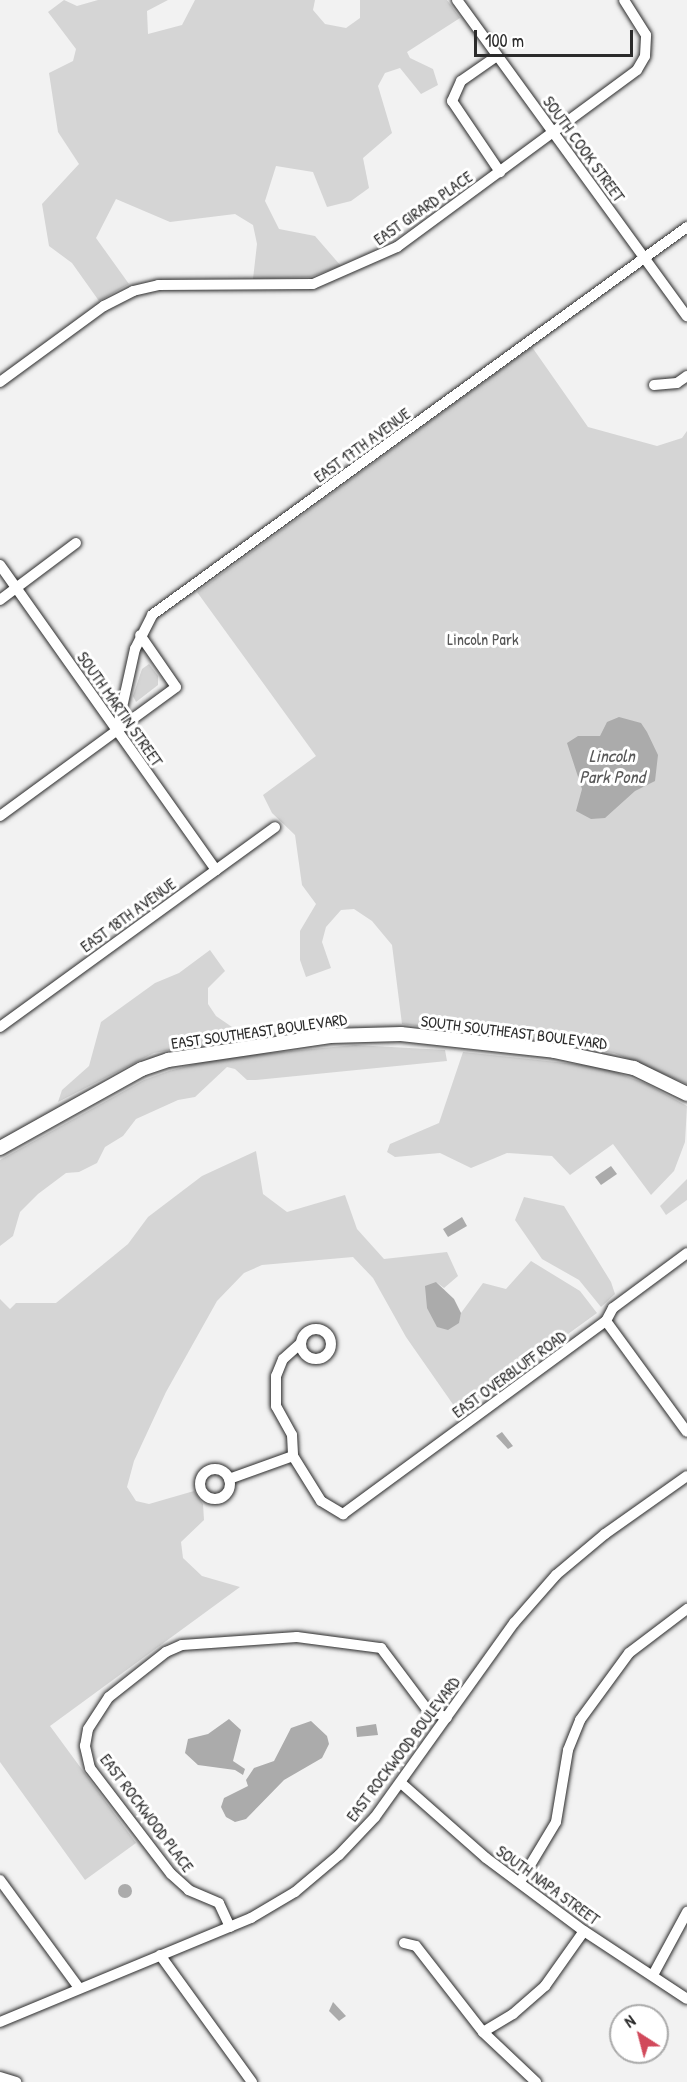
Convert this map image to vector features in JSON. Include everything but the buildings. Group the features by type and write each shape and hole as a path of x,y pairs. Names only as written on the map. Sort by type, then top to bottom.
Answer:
{"main road":[{"name":"SOUTH SOUTHEAST BOULEVARD","path":"401,1034 607,1060 653,1076 687,1094"},
{"name":"EAST SOUTHEAST BOULEVARD","path":"0,1148 142,1069 168,1060 330,1036 401,1034"}],"street":[{"name":"SOUTH COOK STREET","path":"457,0 687,316"},
{"name":"EAST GIRARD PLACE","path":"0,382 104,306 133,291 158,285 298,285 325,281 397,247 500,172 642,63 646,35 624,0"},
{"path":"497,56 461,81 453,94 455,108 500,172"},
{"name":"EAST 17TH AVENUE","path":"117,730 140,635 152,615 687,227"},
{"path":"654,385 677,383 687,376"},
{"path":"0,600 76,543"},
{"name":"SOUTH MARTIN STREET","path":"0,565 216,870"},
{"path":"0,816 176,687 140,635"},
{"name":"EAST 18TH AVENUE","path":"0,1027 275,827"},
{"name":"EAST OVERBLUFF ROAD","path":"293,1456 321,1501 343,1514 606,1321 613,1308 687,1253"},
{"path":"606,1321 687,1432"},
{"path":"229,1479 293,1456 292,1435 276,1406 276,1376 283,1359 301,1343"},
{"name":"EAST ROCKWOOD BOULEVARD","path":"0,2022 230,1927 304,1885 339,1855 401,1783 442,1715 514,1623 556,1575 605,1534 687,1476"},
{"path":"520,1882 556,1822 568,1749 580,1720 629,1653 687,1609"},
{"name":"EAST ROCKWOOD PLACE","path":"230,1927 219,1903 189,1890 171,1874 90,1768 85,1746 88,1729 109,1697 166,1652 182,1645 281,1637 381,1648 409,1688 424,1702 431,1702 442,1715"},
{"name":"SOUTH NAPA STREET","path":"401,1783 486,1858 584,1931 687,1999"},
{"path":"0,1880 79,1988"},
{"path":"653,1975 687,1912"},
{"path":"483,2032 513,2014 545,1986 584,1931"},
{"path":"404,1944 416,1946 483,2032 536,2082"},
{"path":"160,1955 252,2082"},
{"path":"0,2077 16,2082"}],"green space":[{"path":"64,0 77,6 98,0 168,0 147,11 148,34 182,25 195,0 315,0 313,10 325,24 346,28 360,18 360,0 447,0 460,18 407,52 410,58 433,69 438,85 421,94 400,68 385,73 378,86 392,133 363,158 369,188 351,201 327,207 313,172 276,166 265,201 279,229 315,236 341,266 310,277 253,279 257,244 253,225 235,214 170,222 116,199 96,238 129,284 99,301 72,263 49,246 42,204 79,164 58,132 49,73 73,61 76,49 48,12"},
{"name":"Lincoln Park","path":"532,347 588,427 657,446 682,438 687,431 687,1084 614,1053 402,1024 392,945 372,921 354,909 341,910 326,927 322,942 331,968 306,977 300,960 300,931 316,904 302,885 295,835 272,813 263,795 316,756 197,592"},
{"path":"149,664 158,676 158,685 136,702 133,696 142,669"},
{"path":"210,950 225,971 208,988 208,1004 216,1016 232,1027 246,1028 249,1036 154,1053 58,1102 62,1090 89,1066 101,1022 155,983 179,973"},
{"path":"355,1045 445,1050 447,1061 256,1080 247,1080 235,1069 227,1067 195,1097 178,1100 136,1119 123,1136 105,1147 97,1163 79,1172 66,1173 38,1194 20,1212 13,1236 0,1246 0,1160 144,1080 169,1071 218,1058"},
{"path":"463,1052 602,1067 647,1084 687,1106 685,1142 674,1171 651,1195 613,1144 570,1175 552,1156 507,1153 471,1168 440,1153 395,1157 387,1152 390,1144 439,1123"},
{"path":"256,1151 263,1194 287,1212 345,1195 357,1229 384,1259 447,1252 458,1276 444,1288 436,1282 458,1323 461,1313 483,1283 506,1289 531,1261 580,1291 597,1313 459,1413 406,1337 373,1278 353,1257 262,1265 244,1273 217,1301 166,1392 134,1461 127,1487 136,1501 149,1504 194,1491 203,1504 204,1520 181,1542 183,1558 202,1576 240,1587 50,1726 136,1843 85,1880 0,1762 0,1299 10,1309 16,1303 56,1303 128,1244 148,1217 202,1176"},
{"path":"687,1179 687,1200 666,1215 660,1206"},
{"path":"524,1197 564,1206 611,1282 615,1294 601,1307 579,1280 542,1259 515,1220"}],"water":[{"name":"Lincoln Park Pond","path":"619,717 641,723 647,732 658,755 655,781 635,791 605,818 591,819 576,811 582,789 567,743 578,736 600,736 607,722"},
{"path":"611,1166 617,1174 601,1185 595,1177"},
{"path":"462,1217 467,1226 448,1237 443,1229"},
{"path":"436,1282 454,1299 461,1313 459,1323 448,1330 437,1327 427,1308 425,1286"},
{"path":"502,1432 513,1446 508,1449 496,1436"},
{"path":"229,1719 241,1730 233,1761 245,1769 243,1775 235,1770 198,1765 185,1753 188,1739 208,1734"},
{"path":"311,1721 327,1736 329,1744 322,1758 284,1780 246,1819 235,1822 226,1817 221,1807 224,1798 248,1786 246,1780 254,1768 274,1761 291,1728"},
{"path":"376,1724 378,1735 357,1737 356,1727"},
{"path":"125,1884 130,1886 132,1891 130,1896 125,1898 120,1896 118,1891 120,1886"},
{"path":"333,2002 346,2016 339,2021 329,2011"}]}
